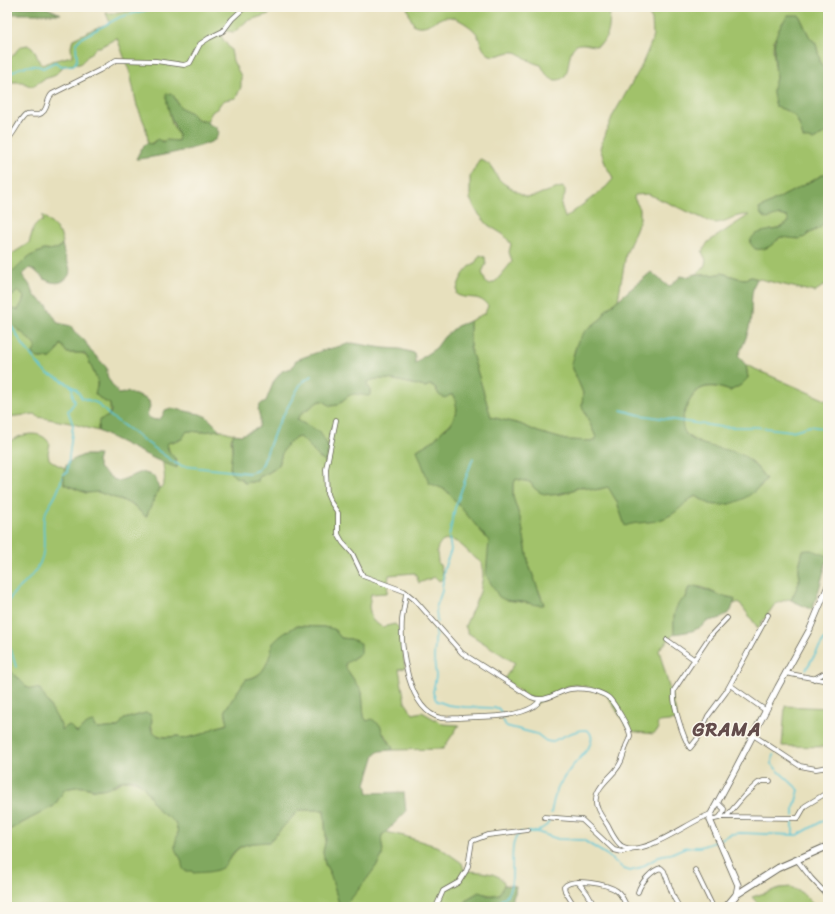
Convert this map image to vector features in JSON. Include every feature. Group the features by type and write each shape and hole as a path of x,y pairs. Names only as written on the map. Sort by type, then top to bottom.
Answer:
{"main road":[{"path":"736,895 738,886 710,820 711,814 716,802 754,735 765,710 810,629 828,586"},
{"path":"726,907 736,895 778,868 828,846"}],"street":[{"path":"7,140 12,136 25,116 37,116 42,113 52,94 100,70 112,61 129,59 184,65 190,63 200,44 223,31 232,19 245,7"},
{"path":"336,420 326,472 328,497 338,516 338,534 343,543 352,553 363,576 406,593 415,600 446,636 468,658 536,700 572,689 592,690 604,694 610,699 628,730 629,736 624,758 601,787 596,796 596,800 600,813 615,838 622,846 632,848"},
{"path":"406,593 402,620 406,661 413,690 426,710 441,718 511,715 529,709 536,705 540,700"},
{"path":"727,618 710,636 675,688 674,693 679,721 684,738 690,748 695,742 708,716 730,685 768,615"},
{"path":"667,640 695,660"},
{"path":"814,679 828,671"},
{"path":"785,673 828,681"},
{"path":"730,685 765,710"},
{"path":"754,735 800,766 816,769 828,767"},
{"path":"726,817 758,782 763,780 770,781"},
{"path":"710,820 721,817 798,818 805,806 828,792"},
{"path":"716,802 724,810 721,817"},
{"path":"544,817 578,818 614,850 622,852 632,848 650,845 698,819 711,814"},
{"path":"436,907 444,890 459,882 466,871 472,842 488,835 528,830"},
{"path":"797,860 828,896"},
{"path":"638,892 648,876 661,868 664,871 679,907"},
{"path":"695,870 713,907"},
{"path":"575,907 564,889 566,884 576,882 613,889 620,894 627,907"},
{"path":"576,882 587,893 595,907"}],"green space":[{"path":"7,7 45,7 61,14 7,14"},
{"path":"151,7 277,7 269,14 247,21 234,32 226,31 221,34 222,38 231,50 233,61 241,76 241,87 236,98 225,100 212,112 207,121 196,119 191,113 181,108 171,93 167,102 172,124 179,136 178,141 155,141 150,144 147,143 148,140 145,125 137,106 130,73 117,38 100,47 97,47 80,64 64,66 54,76 44,79 33,86 22,82 7,82 7,58 9,59 12,57 19,48 28,45 42,65 72,56 71,47 73,39 110,23 106,13 118,13"},
{"path":"407,7 610,7 609,30 605,39 596,46 579,44 573,48 565,76 562,79 553,80 545,72 541,65 532,62 516,52 496,56 490,55 483,48 477,34 467,25 455,18 444,17 425,26 414,25"},
{"path":"644,7 828,7 828,72 821,65 816,44 809,36 799,15 774,39 773,49 776,77 773,92 776,106 792,113 796,117 799,125 813,140 828,132 828,172 759,209 767,218 779,215 787,217 789,222 777,229 770,230 777,241 780,237 805,237 818,229 828,220 828,283 814,292 751,277 745,279 722,273 713,275 696,274 704,268 706,260 702,252 708,242 749,215 741,215 715,223 709,222 648,194 635,195 634,198 640,209 640,219 626,254 618,300 606,310 602,318 585,331 575,349 571,364 583,393 582,406 596,439 591,441 566,440 538,432 520,424 491,417 470,347 470,321 485,313 488,306 477,298 464,297 456,294 462,276 475,263 480,255 485,257 486,264 482,272 486,283 490,284 496,281 512,262 509,252 511,244 504,235 488,225 477,212 470,199 470,177 481,159 491,166 498,178 503,183 526,197 535,196 562,187 565,189 565,195 561,204 565,218 606,187 613,179 606,166 600,148 612,117 640,69 653,35 652,20"},
{"path":"788,15 799,15 809,36 816,44 821,65 828,72 828,132 813,140 803,138 796,118 783,109 776,107 773,95 776,76 774,44 778,31"},
{"path":"171,93 181,108 191,113 196,119 207,121 208,124 216,127 219,133 216,139 202,146 190,149 165,155 136,159 141,149 147,143 152,144 157,139 163,142 166,140 178,141 179,136 171,116 166,94"},
{"path":"828,172 828,220 824,222 820,228 809,233 805,237 799,239 780,237 769,247 755,249 750,243 754,236 761,232 777,229 789,222 787,217 779,215 767,219 761,215 759,209"},
{"path":"43,215 60,233 63,242 58,249 44,250 28,257 14,271 7,275 7,257 29,243 34,226 38,222 43,221"},
{"path":"62,244 70,268 67,278 56,283 51,282 30,268 22,275 29,284 35,296 47,305 58,323 71,326 107,368 107,376 118,394 125,393 127,391 149,401 150,407 147,416 156,420 161,418 165,410 171,408 200,414 207,417 220,430 202,432 187,431 182,439 167,444 167,448 177,463 177,468 157,460 98,431 99,420 109,416 111,411 110,404 95,394 98,382 84,353 67,353 61,344 51,358 38,358 32,354 36,348 35,346 11,323 9,312 12,309 18,310 24,297 19,291 13,296 7,295 7,275 14,271 28,257 44,250 58,249"},
{"path":"651,272 669,287 681,276 686,277 695,274 713,275 722,273 738,278 745,279 751,277 757,279 752,293 749,326 738,356 746,365 748,378 741,385 730,391 715,387 704,387 700,389 695,393 689,402 682,423 685,432 690,438 699,443 744,456 766,479 755,491 734,503 726,505 710,504 696,496 689,500 676,512 657,521 625,526 617,502 608,487 595,490 582,486 567,492 551,495 541,493 534,488 530,482 516,479 513,485 513,497 521,521 529,565 544,605 505,600 499,597 486,575 489,541 446,490 429,483 417,450 434,440 451,424 457,410 453,395 445,398 439,395 435,387 430,385 425,387 388,379 380,379 368,382 367,385 370,389 370,395 368,396 352,394 338,405 330,406 324,401 321,401 303,412 297,420 320,432 329,448 326,462 318,456 303,439 299,437 290,442 286,447 282,453 278,466 259,477 258,481 244,483 242,479 235,477 230,472 232,441 234,434 241,435 258,428 260,423 259,406 266,401 274,381 282,371 292,368 296,360 321,351 352,343 400,349 414,353 415,364 436,348 444,337 457,326 470,321 470,347 491,417 520,424 538,432 566,440 595,441 596,437 582,406 583,393 571,364 577,343 585,331 602,318 606,310"},
{"path":"19,291 24,297 22,303 18,310 12,309 9,312 15,327 35,346 36,348 32,354 42,359 51,358 56,353 61,343 67,353 82,353 87,357 98,382 95,394 110,404 109,414 98,426 98,431 70,423 38,417 35,414 7,417 7,295"},
{"path":"746,365 828,401 828,556 803,551 799,566 799,583 791,600 788,599 775,604 758,628 739,602 734,604 735,599 722,596 701,587 692,587 688,589 686,598 674,616 674,634 659,650 678,720 659,722 657,725 659,729 653,734 630,731 606,694 599,691 585,686 568,686 549,695 536,704 504,679 515,663 468,633 465,626 480,592 483,575 481,562 458,543 449,540 441,543 437,551 438,564 440,565 444,578 439,581 435,577 419,583 415,573 389,575 387,593 371,594 369,607 372,620 382,627 395,624 400,629 405,668 399,669 405,702 413,714 422,712 443,724 459,725 443,749 393,750 383,733 364,717 362,692 346,668 345,664 361,653 351,639 341,638 334,629 296,626 272,644 268,662 262,671 252,678 246,679 225,710 228,724 214,728 203,734 182,739 179,736 168,737 155,733 152,726 152,719 146,713 124,719 118,727 98,729 94,726 86,726 76,733 69,726 61,730 28,688 7,667 7,443 18,437 36,434 46,439 50,444 48,453 49,459 65,468 64,484 86,493 98,492 124,501 134,506 146,517 159,488 162,487 165,478 163,462 177,467 176,459 170,453 167,444 170,442 179,441 187,431 202,432 220,430 234,434 231,439 232,452 230,472 235,477 243,479 244,483 258,481 259,477 276,468 280,463 285,447 299,437 305,440 321,460 320,432 297,420 303,412 319,402 324,401 330,406 338,405 351,394 370,394 370,389 367,382 373,380 396,380 425,387 430,385 435,387 439,395 453,395 457,410 451,423 434,440 417,450 446,490 490,541 486,575 505,600 531,604 544,604 529,565 521,521 513,497 513,485 516,479 530,482 533,487 542,493 552,495 563,494 581,487 599,489 608,486 617,502 625,525 653,521 667,517 691,498 696,496 705,502 717,504 745,497 760,487 766,479 759,470 745,457 696,441 684,431 682,420 690,400 703,388 713,387 730,391 741,385 748,378"},
{"path":"84,455 99,455 97,462 100,469 113,479 119,481 142,472 154,476 159,488 146,517 134,506 124,501 98,492 86,493 64,484 64,472 69,462"},
{"path":"803,550 812,550 828,556 812,610 791,600 799,583 799,566"},
{"path":"695,586 735,599 731,611 723,617 708,621 701,627 692,631 674,634 674,618 676,608 681,601 686,598 688,589"},
{"path":"296,626 334,629 341,638 351,639 361,643 361,653 345,664 346,668 362,692 364,717 367,721 372,719 381,726 381,730 393,750 380,751 375,754 366,784 368,793 404,792 406,812 382,835 382,856 380,860 361,887 345,904 340,907 330,873 325,864 323,852 326,839 324,810 299,810 269,842 241,846 220,869 193,873 193,871 184,870 175,848 177,828 175,824 171,819 158,810 141,784 131,779 121,781 102,789 79,787 65,789 54,806 7,831 7,667 28,688 40,689 61,725 61,730 69,725 77,733 91,722 94,722 94,726 98,729 118,727 124,719 146,713 150,714 151,716 151,727 155,734 162,737 179,736 182,739 203,734 214,728 228,724 225,710 246,679 256,676 263,670 268,661 273,643"},
{"path":"785,706 828,708 828,747 782,746"},
{"path":"127,780 142,784 146,788 158,810 173,821 178,833 175,846 182,860 229,860 241,847 251,843 269,842 299,810 324,810 326,839 323,852 325,864 330,873 340,907 7,907 7,831 54,806 65,789 79,786 96,790 116,785"},
{"path":"386,832 439,847 462,863 464,870 496,875 504,882 502,891 496,895 488,895 479,892 467,899 463,907 341,907 347,903 377,865 383,850 381,839 382,835"},
{"path":"504,885 516,886 515,893 509,907 463,907 467,899 479,892 490,896 499,894"},
{"path":"791,887 802,893 816,907 761,907 752,897 780,888"}],"waterway":[{"path":"7,77 13,71 24,67 36,66 43,68 55,62 62,66 74,65 77,60 76,43 81,38 120,17 158,7"},
{"path":"7,319 23,345 43,370 76,389 82,398 97,403 109,415 175,463 182,466 249,473 258,470 263,463 276,428 300,385 312,376"},
{"path":"7,608 11,596 29,579 40,563 44,546 44,517 58,490 63,474 67,473 73,425 68,411 75,402 72,387"},
{"path":"621,410 640,415 721,427 756,427 792,431 810,426 828,429"},
{"path":"437,622 436,608 442,591 444,569 451,550 449,538 455,508 473,458"},
{"path":"436,628 434,658 436,676 433,692 437,701 448,705 465,707 498,708 501,712"},
{"path":"806,669 828,634"},
{"path":"7,637 16,667"},
{"path":"503,720 506,726 537,734 546,741 551,742 567,734 580,730 587,731 591,734 592,739 585,753 567,772 557,789 551,813"},
{"path":"774,755 771,764 799,790 794,808 794,816"},
{"path":"721,839 731,834 740,833 798,835 828,818"},
{"path":"537,832 547,825 549,821"},
{"path":"793,822 793,835"},
{"path":"481,907 499,901 504,898 509,891 512,873 512,853 516,837 522,832"},
{"path":"527,832 537,832 558,839 583,840 607,855 624,869 630,871 638,869 662,855 670,854 686,847 700,847 718,841"}],"district":[{"name":"GRAMA","path":"727,729"}]}
